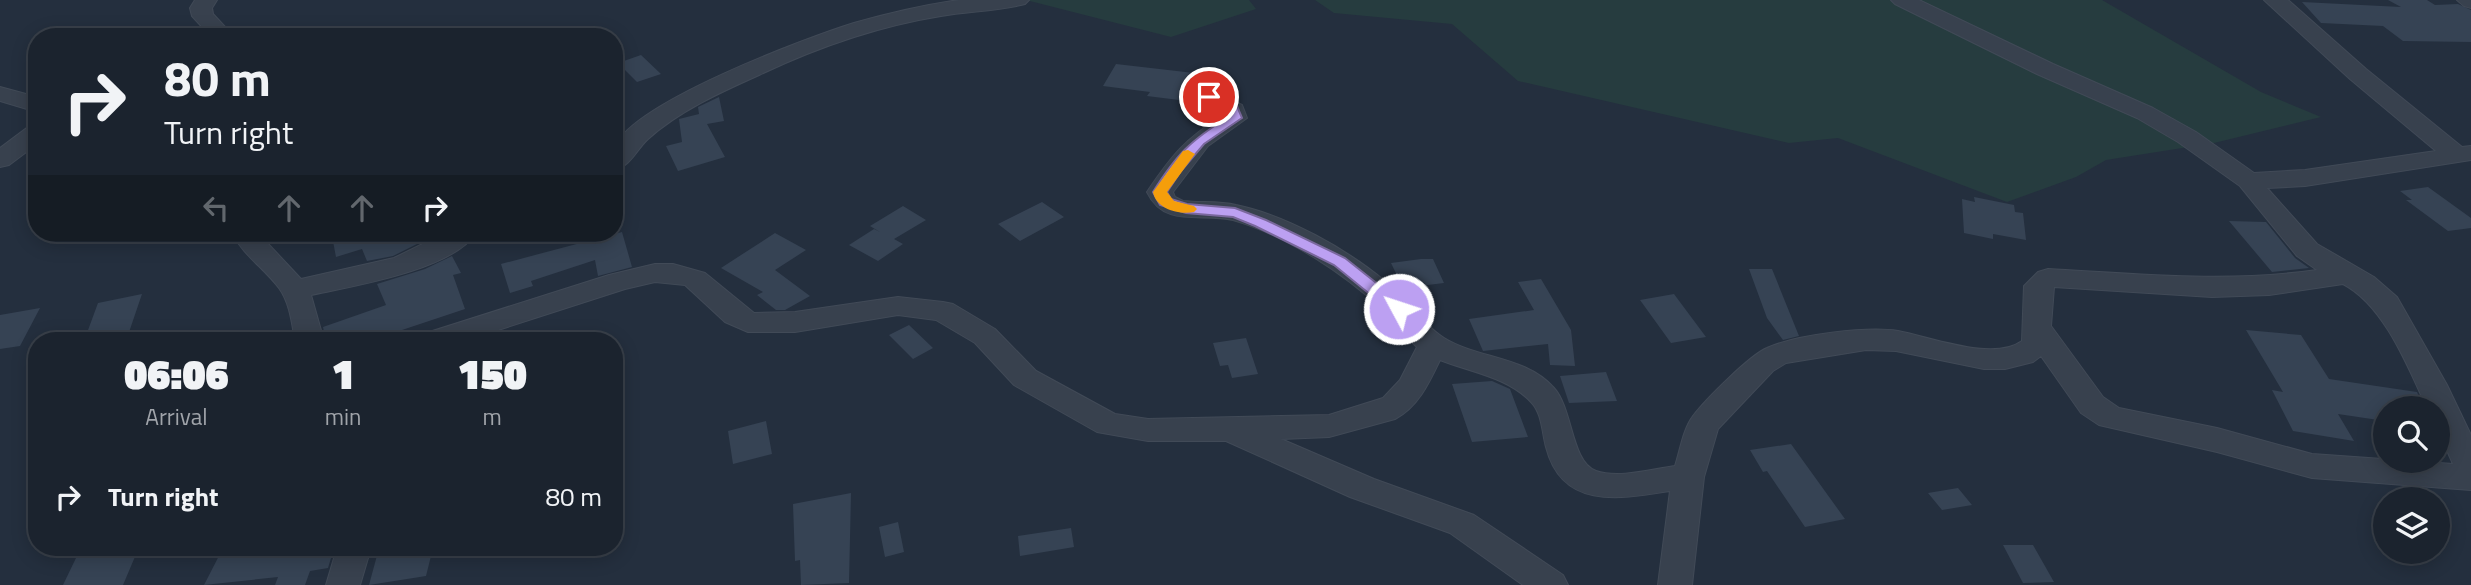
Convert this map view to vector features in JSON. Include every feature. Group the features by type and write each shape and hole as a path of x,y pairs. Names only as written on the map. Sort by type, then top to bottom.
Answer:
{"street":[{"path":"206,0 201,8 203,16 215,28"},
{"path":"623,152 638,135 678,107 804,46 854,29 920,14 992,1 1018,0"},
{"path":"1902,0 2045,69 2145,113 2187,137 2249,181 2307,250 2370,287 2387,304 2432,385 2471,468"},
{"path":"2276,0 2358,75 2463,154"},
{"path":"1206,76 1201,86 1212,100 1234,110 1236,118 1199,141 1175,169 1160,192 1161,197 1176,207 1229,211 1244,216 1340,261 1389,299 1433,344 1463,359 1527,381 1554,410 1569,468 1581,478 1602,485 1616,485 1688,477"},
{"path":"0,94 28,102"},
{"path":"0,160 28,139"},
{"path":"2249,181 2277,181 2345,173 2463,154"},
{"path":"250,242 255,251 294,290 306,332"},
{"path":"294,290 403,264 432,254 450,242"},
{"path":"461,332 619,281 655,273 673,273 695,279 735,315 748,322 795,322 898,306 943,311 985,336 1025,378 1108,424 1148,430 1329,426 1384,411 1394,406 1412,386 1433,344"},
{"path":"1675,585 1688,477 1704,424 1763,364 1777,355 1877,339 1910,342 1972,357 2011,358 2031,351 2036,345 2038,286 2048,278 2212,288 2269,286 2347,274"},
{"path":"2037,328 2092,405 2110,417 2217,440 2312,466 2471,478"},
{"path":"1230,430 1362,488 1462,524 1551,585"},
{"path":"343,585 352,556"}],"green space":[{"path":"1026,0 1249,0 1256,9 1171,37"},
{"path":"1315,0 2102,0 2261,92 2321,117 2214,143 2106,160 2076,177 2007,202 1838,138 1789,143 1518,81 1452,24 1334,13"}],"building":[{"path":"2388,0 2427,0 2435,5 2458,4 2471,10 2471,42 2403,41 2383,26 2321,23 2302,2 2401,7"},
{"path":"641,55 661,74 637,82 623,68 623,61"},
{"path":"1116,64 1194,73 1186,86 1191,93 1187,101 1147,96 1150,92 1103,86"},
{"path":"719,97 724,121 707,124 725,157 678,171 666,146 682,142 679,119 699,114 698,107"},
{"path":"2428,187 2471,218 2471,228 2448,231 2406,200 2412,200 2400,191"},
{"path":"1974,197 2014,205 2015,212 2023,213 2026,240 1993,234 1993,239 1964,233 1962,199 1975,202"},
{"path":"1042,202 1064,217 1020,241 998,224"},
{"path":"903,206 926,220 894,239 903,244 878,261 849,245 874,229 880,232 870,226"},
{"path":"2229,221 2266,222 2295,258 2309,268 2272,272"},
{"path":"775,233 806,250 775,270 810,296 785,310 776,310 757,295 763,292 721,268"},
{"path":"623,236 632,267 598,276 595,260 531,281 533,286 510,293 501,264 584,242 623,242"},
{"path":"333,242 421,242 393,256 367,261 362,249 336,257"},
{"path":"452,256 461,273 453,275 465,309 396,332 324,332 323,327 386,305 377,284 425,269"},
{"path":"1433,259 1444,283 1403,288 1391,263"},
{"path":"1749,269 1772,269 1799,336 1783,340 1767,318"},
{"path":"1541,279 1571,330 1575,366 1550,365 1548,344 1483,351 1469,319 1534,310 1518,282"},
{"path":"142,294 129,332 87,332 98,303"},
{"path":"1674,294 1706,337 1671,343 1640,300"},
{"path":"40,308 20,346 0,349 0,315"},
{"path":"909,325 933,348 913,359 889,335"},
{"path":"2246,330 2301,335 2329,379 2417,392 2419,396 2373,396 2373,419 2338,414 2354,441 2293,431 2272,390 2283,392"},
{"path":"1246,338 1258,374 1232,378 1228,365 1220,366 1213,343"},
{"path":"1606,372 1617,401 1569,403 1560,376"},
{"path":"1492,381 1510,389 1528,437 1472,442 1452,384"},
{"path":"766,421 772,454 733,464 728,431"},
{"path":"1791,444 1845,519 1805,527 1767,471 1763,472 1750,450"},
{"path":"1958,488 1972,505 1942,510 1928,493"},
{"path":"851,493 849,583 801,585 800,560 795,561 793,504"},
{"path":"898,522 904,552 885,557 879,527"},
{"path":"1071,528 1074,547 1020,556 1018,536"},
{"path":"2003,545 2033,545 2054,582 2023,583"},
{"path":"135,556 123,585 63,585 76,558"},
{"path":"219,556 332,556 328,568 310,571 305,585 275,585 278,577 204,585"},
{"path":"377,556 431,556 426,576 369,585"}],"slow traffic":[{"path":"1188,154 1160,192 1165,202 1189,209"}],"route":[{"path":"1209,97 1216,103 1233,109 1236,118 1199,141 1175,169 1160,192 1165,202 1176,207 1235,213 1304,243 1340,261 1399,309"}]}
